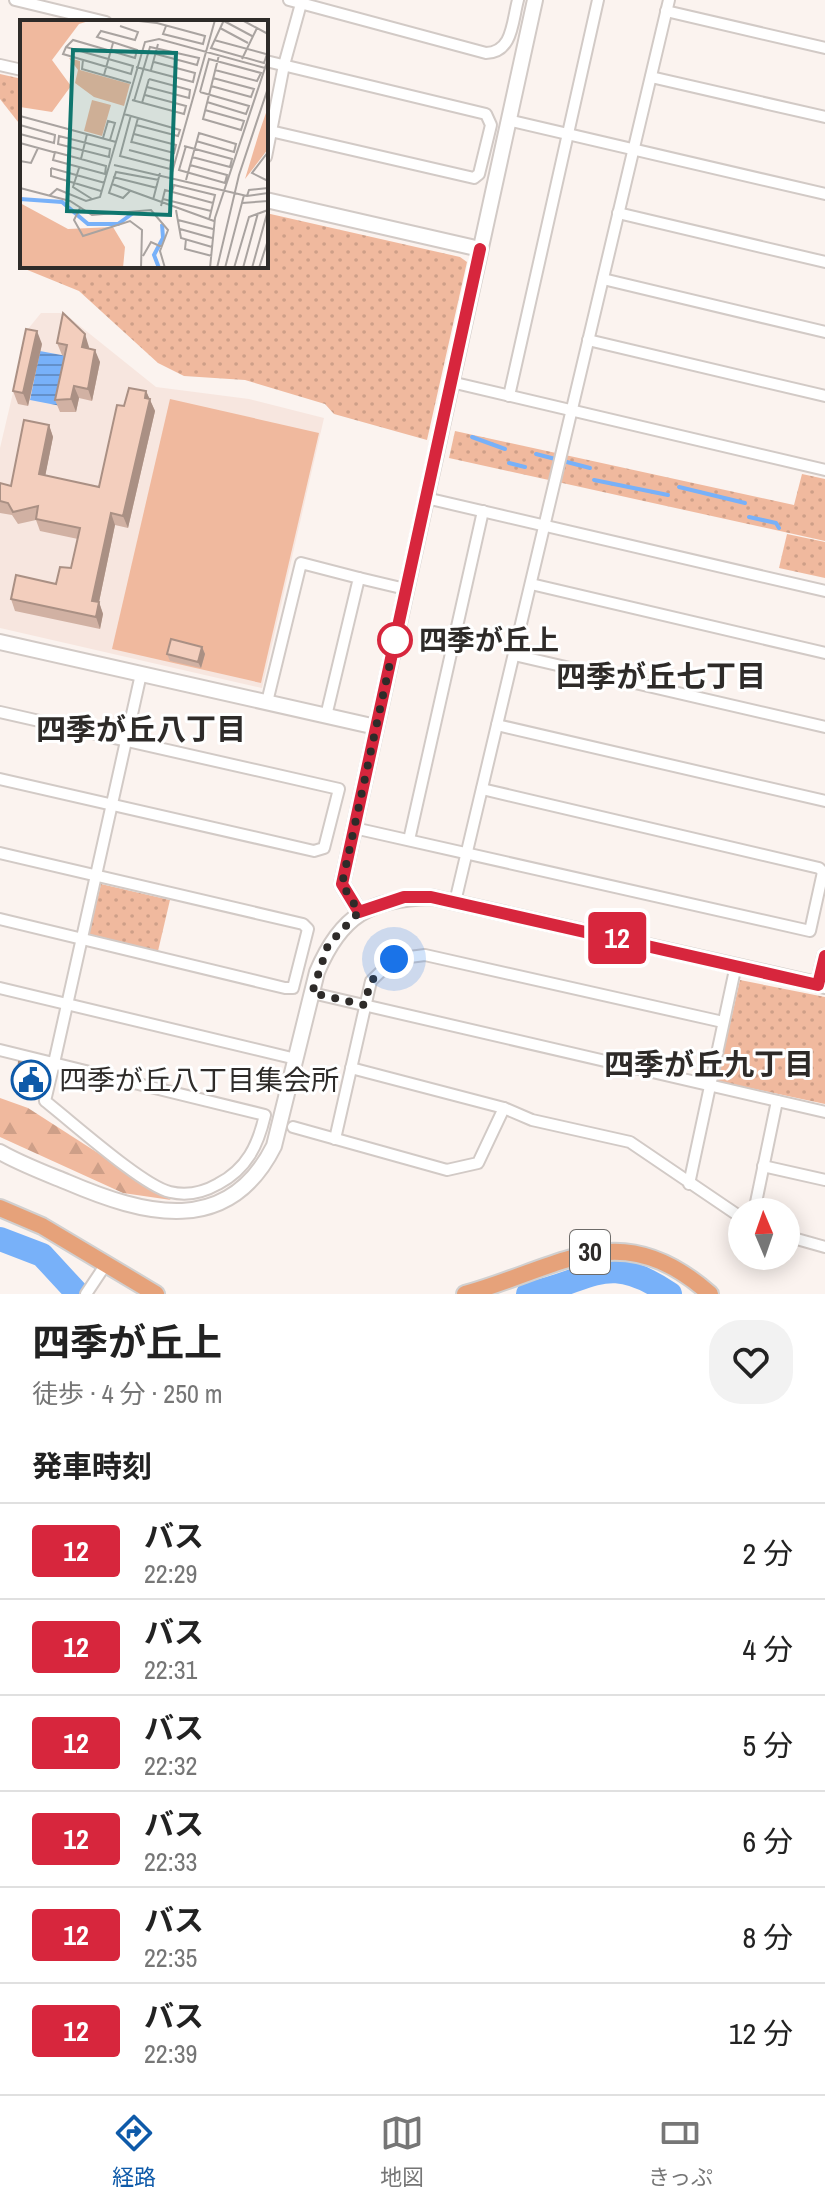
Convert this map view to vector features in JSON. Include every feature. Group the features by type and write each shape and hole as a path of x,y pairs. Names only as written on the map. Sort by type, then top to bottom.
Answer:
{"main road":[{"path":"0,1208 31,1220 156,1294"},
{"name":"30","path":"465,1294 592,1252 622,1249 668,1264 710,1294"}],"street":[{"path":"15,0 98,20"},
{"path":"289,0 486,53 498,53 506,45 518,0"},
{"path":"359,912 342,884 535,0"},
{"path":"509,396 598,0"},
{"path":"268,61 284,65 486,114 491,125 479,174 474,178 268,131 284,65 301,2"},
{"path":"455,902 668,5 825,48"},
{"path":"0,65 20,70"},
{"path":"651,77 825,117"},
{"path":"508,120 825,194"},
{"path":"268,200 480,249"},
{"path":"618,213 825,262"},
{"path":"603,279 825,332"},
{"path":"588,340 825,396"},
{"path":"451,382 825,470"},
{"path":"426,498 825,591"},
{"path":"409,840 483,511"},
{"path":"267,702 301,563 397,587"},
{"path":"326,716 359,578"},
{"path":"531,584 825,653"},
{"path":"0,642 376,727"},
{"path":"514,655 825,727"},
{"path":"0,1050 54,1063 265,1115 256,1149 240,1169 218,1185 195,1193 167,1192 134,1172 45,1101 54,1063 82,939 112,804 127,740 141,674"},
{"path":"0,712 339,789 324,848 314,851 0,779"},
{"path":"497,725 825,801"},
{"path":"363,830 810,931 823,872 819,868 482,789"},
{"path":"0,853 303,924 308,929 293,988 0,919"},
{"path":"0,1152 120,1205 171,1213 197,1209 245,1188 262,1171 274,1146 312,993 328,945 359,912 404,897 431,897 455,902 822,986 825,956"},
{"path":"335,1139 371,981 382,967 394,959 425,955 723,1022"},
{"path":"689,1184 736,965"},
{"path":"0,988 296,1059"},
{"path":"312,993 825,1112"},
{"path":"351,1068 504,1108 532,1120 630,1142 728,1209"},
{"path":"757,1198 777,1101"},
{"path":"293,1127 447,1170 478,1163 504,1108"},
{"path":"763,1166 825,1180"},
{"path":"800,1240 825,1247"},
{"path":"86,1294 106,1264"}],"shaded area":[{"path":"41,313 60,313 70,318 156,387 249,399 324,418 262,688 0,628 0,448 28,329"}],"green space":[{"path":"0,74 20,79 20,124 0,99"},
{"path":"268,213 460,257 467,262 427,440 334,414 325,404 245,380 184,376 158,363 79,291 25,269 268,268"},
{"path":"170,399 319,433 261,683 112,649"},
{"path":"455,431 794,505 802,474 825,479 825,541 449,458"},
{"path":"787,534 825,542 825,578 779,568"},
{"path":"101,884 170,900 158,951 89,934"},
{"path":"740,980 825,997 825,1104 717,1081"},
{"path":"0,1098 28,1108 171,1200 123,1193 0,1137"}],"water":[{"path":"40,351 72,357 61,406 30,400"}],"building":[{"path":"63,313 85,334 82,347 95,350 88,389 74,386 71,399 55,400 67,345 57,343"},
{"path":"26,329 37,331 23,393 13,391"},
{"path":"129,388 146,391 145,398 150,399 123,516 111,513 92,601 99,602 96,617 11,599 16,575 56,584 60,567 71,568 80,528 36,519 38,506 13,512 8,503 0,501 0,483 11,486 24,420 49,425 39,474 99,487 117,405 124,406"},
{"path":"171,639 202,647 198,662 167,654"},
{"path":"19,1062 41,1066 36,1089 16,1081"}],"waterway":[{"path":"472,437 505,449"},
{"path":"536,454 590,468"},
{"path":"509,463 525,467"},
{"path":"594,480 668,495"},
{"path":"679,487 745,503"},
{"path":"749,517 776,523 779,528"},
{"path":"0,1239 42,1255 78,1294"},
{"path":"528,1294 614,1271 648,1281 670,1294"}],"bus line":[{"name":"12","path":"480,249 342,884 345,892 359,912 404,897 431,897 818,985 825,956"}],"place":[{"name":"四季が丘上","path":"395,640"},
{"name":"四季が丘八丁目集会所","path":"31,1080"}],"district":[{"name":"四季が丘七丁目","path":"661,677"},
{"name":"四季が丘八丁目","path":"141,730"},
{"name":"四季が丘九丁目","path":"709,1065"}],"route":[{"path":"394,959 382,967 371,981 364,1005 312,993 328,945 359,912 342,884 395,640"}]}
